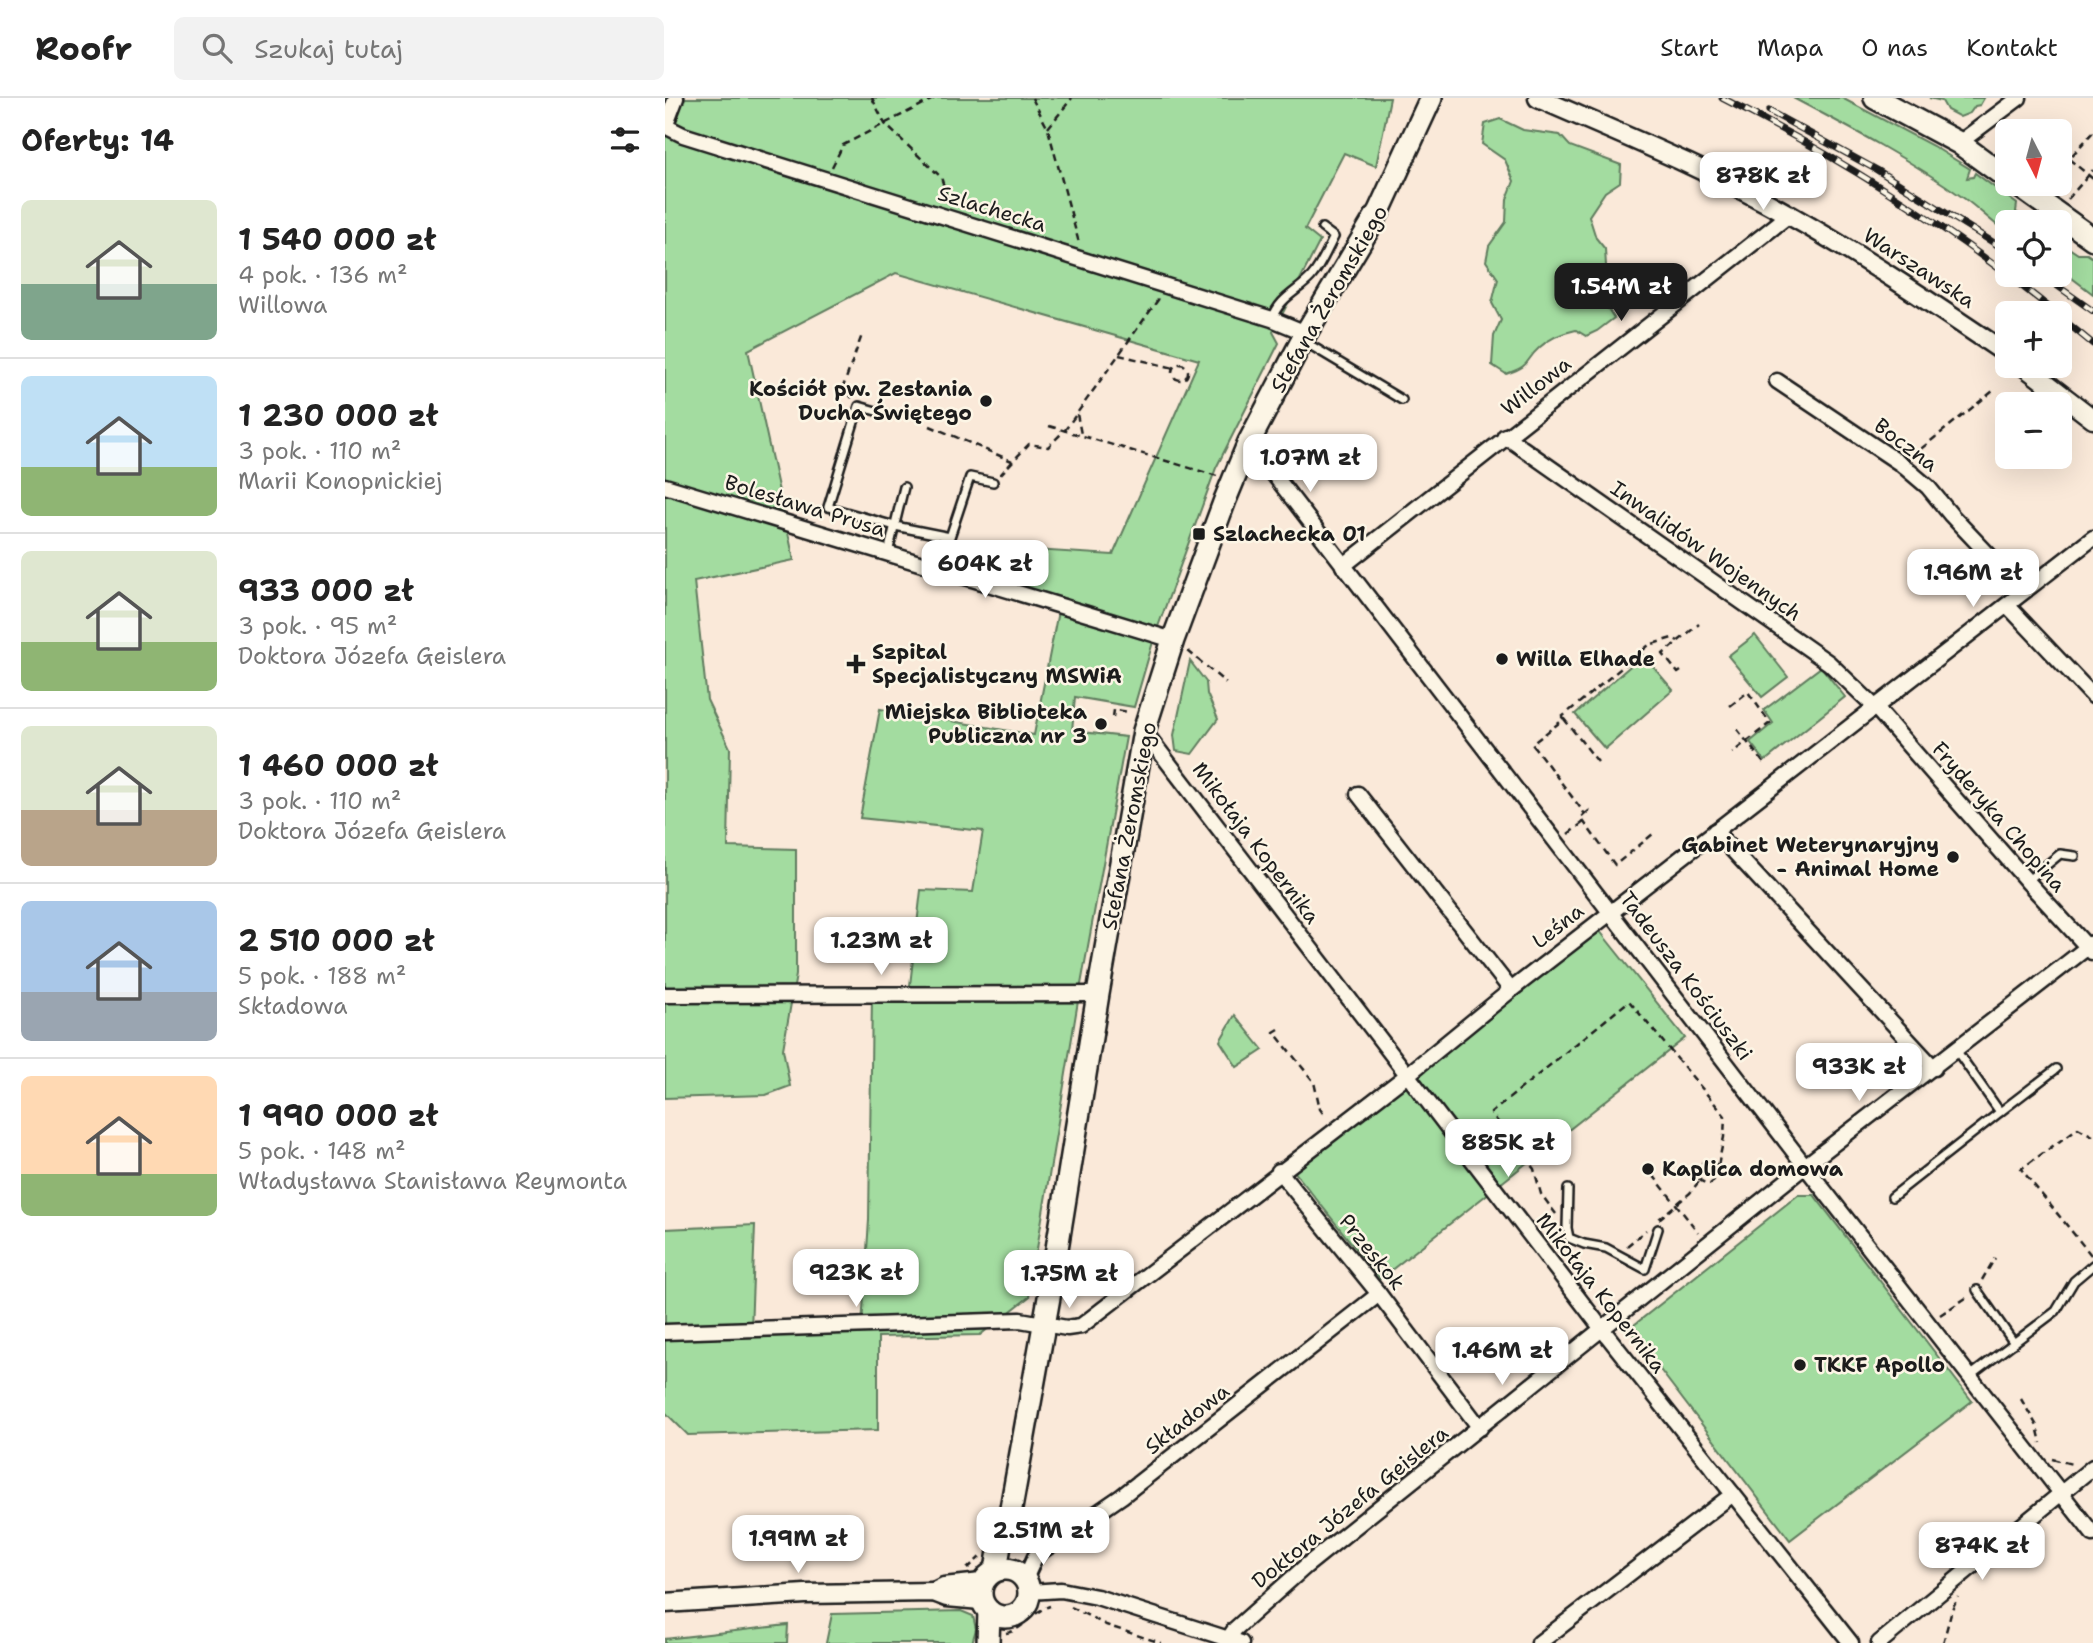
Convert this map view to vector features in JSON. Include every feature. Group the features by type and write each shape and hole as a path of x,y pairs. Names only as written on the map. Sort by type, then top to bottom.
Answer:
{"main road":[{"name":"Stefana Żeromskiego","path":"988,1643 1003,1600 1011,1534 1008,1525 1098,993 1139,722 1178,643 1225,500 1249,442 1304,336 1384,201 1431,98"},
{"path":"1875,98 1959,143 1995,169"},
{"path":"2033,196 2093,239"}],"street":[{"path":"665,127 676,98"},
{"name":"Warszawska","path":"1538,98 1702,170 1789,215 1870,262 1995,346"},
{"path":"1959,143 2019,98"},
{"name":"Szlachecka","path":"665,127 683,135 1272,319 1304,336"},
{"name":"Willowa","path":"1343,566 1789,215"},
{"path":"2040,378 2093,419"},
{"name":"Boczna","path":"1777,381 1901,464 1928,486 1951,515 2023,592"},
{"name":"Inwalidów Wojennych","path":"1505,436 1829,663 1875,707"},
{"name":"Tadeusza Kościuszki","path":"1249,442 1805,1166 2093,1534"},
{"name":"Bolesława Prusa","path":"665,486 1178,643"},
{"name":"Leśna","path":"665,1332 1020,1320 1067,1328 1081,1326 1279,1171 1406,1076 1511,990 2093,538"},
{"path":"2007,605 2093,696"},
{"name":"Fryderyka Chopina","path":"1875,707 2027,881 2091,947"},
{"name":"Mikołaja Kopernika","path":"1139,722 1406,1076 1851,1643"},
{"path":"1358,794 1511,990"},
{"path":"1715,831 1934,1068"},
{"name":"Doktora Józefa Geislera","path":"1235,1640 1235,1629 1306,1566 1805,1166 2091,947"},
{"path":"665,995 1098,993"},
{"name":"Przeskok","path":"1279,1171 1379,1294 1480,1427"},
{"name":"Składowa","path":"1003,1600 1039,1553 1132,1488 1379,1294"},
{"path":"1879,1643 2061,1493 2086,1466"},
{"path":"1539,1643 1733,1494"},
{"path":"665,1603 806,1594 934,1591 944,1587 1003,1600 1061,1590 1097,1597 1235,1640"}],"lane":[{"path":"1272,319 1281,301 1317,270 1333,237 1322,228"},
{"path":"1304,336 1402,400"},
{"path":"886,414 859,406 828,507 895,526 950,537 970,477 993,482"},
{"path":"888,553 904,487"},
{"path":"2027,881 2060,854 2075,856"},
{"path":"1956,1050 2000,1112"},
{"path":"1892,1196 2056,1069"},
{"path":"1568,1189 1569,1238 1606,1248 1645,1269 1657,1285"},
{"path":"1645,1269 1657,1225"},
{"path":"1970,1376 2056,1311 2074,1281 2093,1265"},
{"path":"1977,1290 2014,1343"}],"path":[{"path":"872,98 885,124 941,177 954,220"},
{"path":"825,179 843,145 935,98"},
{"path":"1031,98 1048,129 1084,260"},
{"path":"1048,129 1072,98"},
{"path":"2093,132 2069,159 2093,179"},
{"path":"2066,202 2093,170"},
{"path":"993,482 1029,444 1048,447 1065,430 1161,294"},
{"path":"859,406 843,387 862,335"},
{"path":"1119,355 1174,368 1182,365 1187,368 1188,375 1184,379 1177,379 1173,373 1174,368"},
{"path":"1901,464 1993,391"},
{"path":"1077,414 1081,435"},
{"path":"930,426 1012,461"},
{"path":"1049,426 1219,477"},
{"path":"1681,671 1678,673 1663,654 1699,624"},
{"path":"1598,762 1562,717 1649,645 1672,638 1678,641"},
{"path":"1178,643 1226,683"},
{"path":"1730,706 1750,691 1770,723 1732,753"},
{"path":"1113,717 1114,710 1139,722"},
{"path":"1564,719 1532,744 1585,814"},
{"path":"1737,729 1766,766"},
{"path":"1593,808 1581,818 1615,865 1653,834"},
{"path":"1567,834 1584,822"},
{"path":"1567,1228 1541,1194 1534,1169 1491,1113 1629,1002 1725,1116 1718,1166 1720,1173 1710,1184 1700,1180"},
{"path":"1279,1028 1274,1032 1314,1082 1320,1109 1325,1116"},
{"path":"1314,1082 1318,1079"},
{"path":"2093,1136 2078,1128 2021,1169 2093,1258"},
{"path":"1700,1180 1697,1170 1701,1163 1712,1161 1718,1166"},
{"path":"1653,1175 1703,1238"},
{"path":"1657,1225 1690,1194 1700,1180"},
{"path":"1627,1246 1647,1230"},
{"path":"2021,1399 2037,1426 2042,1446"},
{"path":"2045,1456 2063,1463 2086,1466"},
{"path":"1943,1643 1952,1609 1974,1566"},
{"path":"1003,1600 1014,1632 1037,1612 1053,1606"},
{"path":"1060,1605 1106,1625 1161,1643"}],"green space":[{"path":"665,98 1390,98 1376,166 1344,153 1305,229 1320,241 1273,332 1279,343 1216,468 1155,635 1134,707 1075,697 1072,731 1126,737 1078,1001 1029,1297 980,1335 878,1337 878,1430 688,1435 665,1412 665,1229 755,1225 751,1330 862,1326 869,1220 872,994 909,994 921,890 973,892 983,831 860,818 880,709 1034,735 1060,601 1008,583 1018,549 1113,555 1199,360 896,273 748,350 794,560 694,581 707,700 730,748 728,847 796,849 796,975 783,1049 790,1086 766,1095 665,1098"},
{"path":"1793,98 1842,98 1933,146 1970,169 1967,178 1973,177 1975,173 1995,188 1995,196 2006,196 2017,204 2016,210 1995,210 1995,223 1924,171"},
{"path":"1929,98 1984,98 1970,113 1960,117 1947,110 1942,101"},
{"path":"1500,119 1523,130 1560,135 1570,146 1621,165 1620,182 1605,192 1589,216 1596,238 1605,249 1606,266 1599,282 1601,298 1614,318 1586,336 1576,330 1553,338 1540,347 1524,365 1506,374 1492,365 1494,336 1501,320 1492,303 1498,279 1486,261 1489,246 1506,222 1507,199 1514,181 1505,160 1482,144 1485,124"},
{"path":"2072,250 2093,258 2093,294 2072,278"},
{"path":"1755,635 1788,677 1762,697 1728,656"},
{"path":"1643,655 1673,690 1605,749 1575,714"},
{"path":"1190,661 1206,682 1207,694 1218,719 1192,754 1176,751 1174,735"},
{"path":"1821,667 1845,697 1765,761 1750,742 1773,723 1764,710"},
{"path":"1599,930 1685,1038 1380,1279 1294,1171"},
{"path":"1235,1015 1263,1050 1237,1067 1220,1041"},
{"name":"TKKF Apollo","path":"1798,1195 1814,1195 1972,1401 1790,1540 1629,1329"},
{"path":"961,1611 973,1616 976,1629 972,1643 826,1643 832,1614"},
{"path":"788,1625 787,1643 665,1643 665,1639"}],"railway":[{"path":"1722,98 1853,170 1977,252 2041,301"},
{"path":"1769,111 1877,170 1995,244"},
{"path":"2059,287 2093,311"},
{"path":"2072,327 2093,344"}],"place":[{"name":"Kościół pw. Zesłania Ducha Świętego","path":"986,401"},
{"name":"Szlachecka 01","path":"1199,534"},
{"name":"Willa Elhade","path":"1502,659"},
{"name":"Szpital Specjalistyczny MSWiA","path":"856,664"},
{"name":"Miejska Biblioteka Publiczna nr 3","path":"1101,724"},
{"name":"Gabinet Weterynaryjny - Animal Home","path":"1953,857"},
{"name":"Kaplica domowa","path":"1648,1169"},
{"name":"TKKF Apollo","path":"1800,1365"}]}
